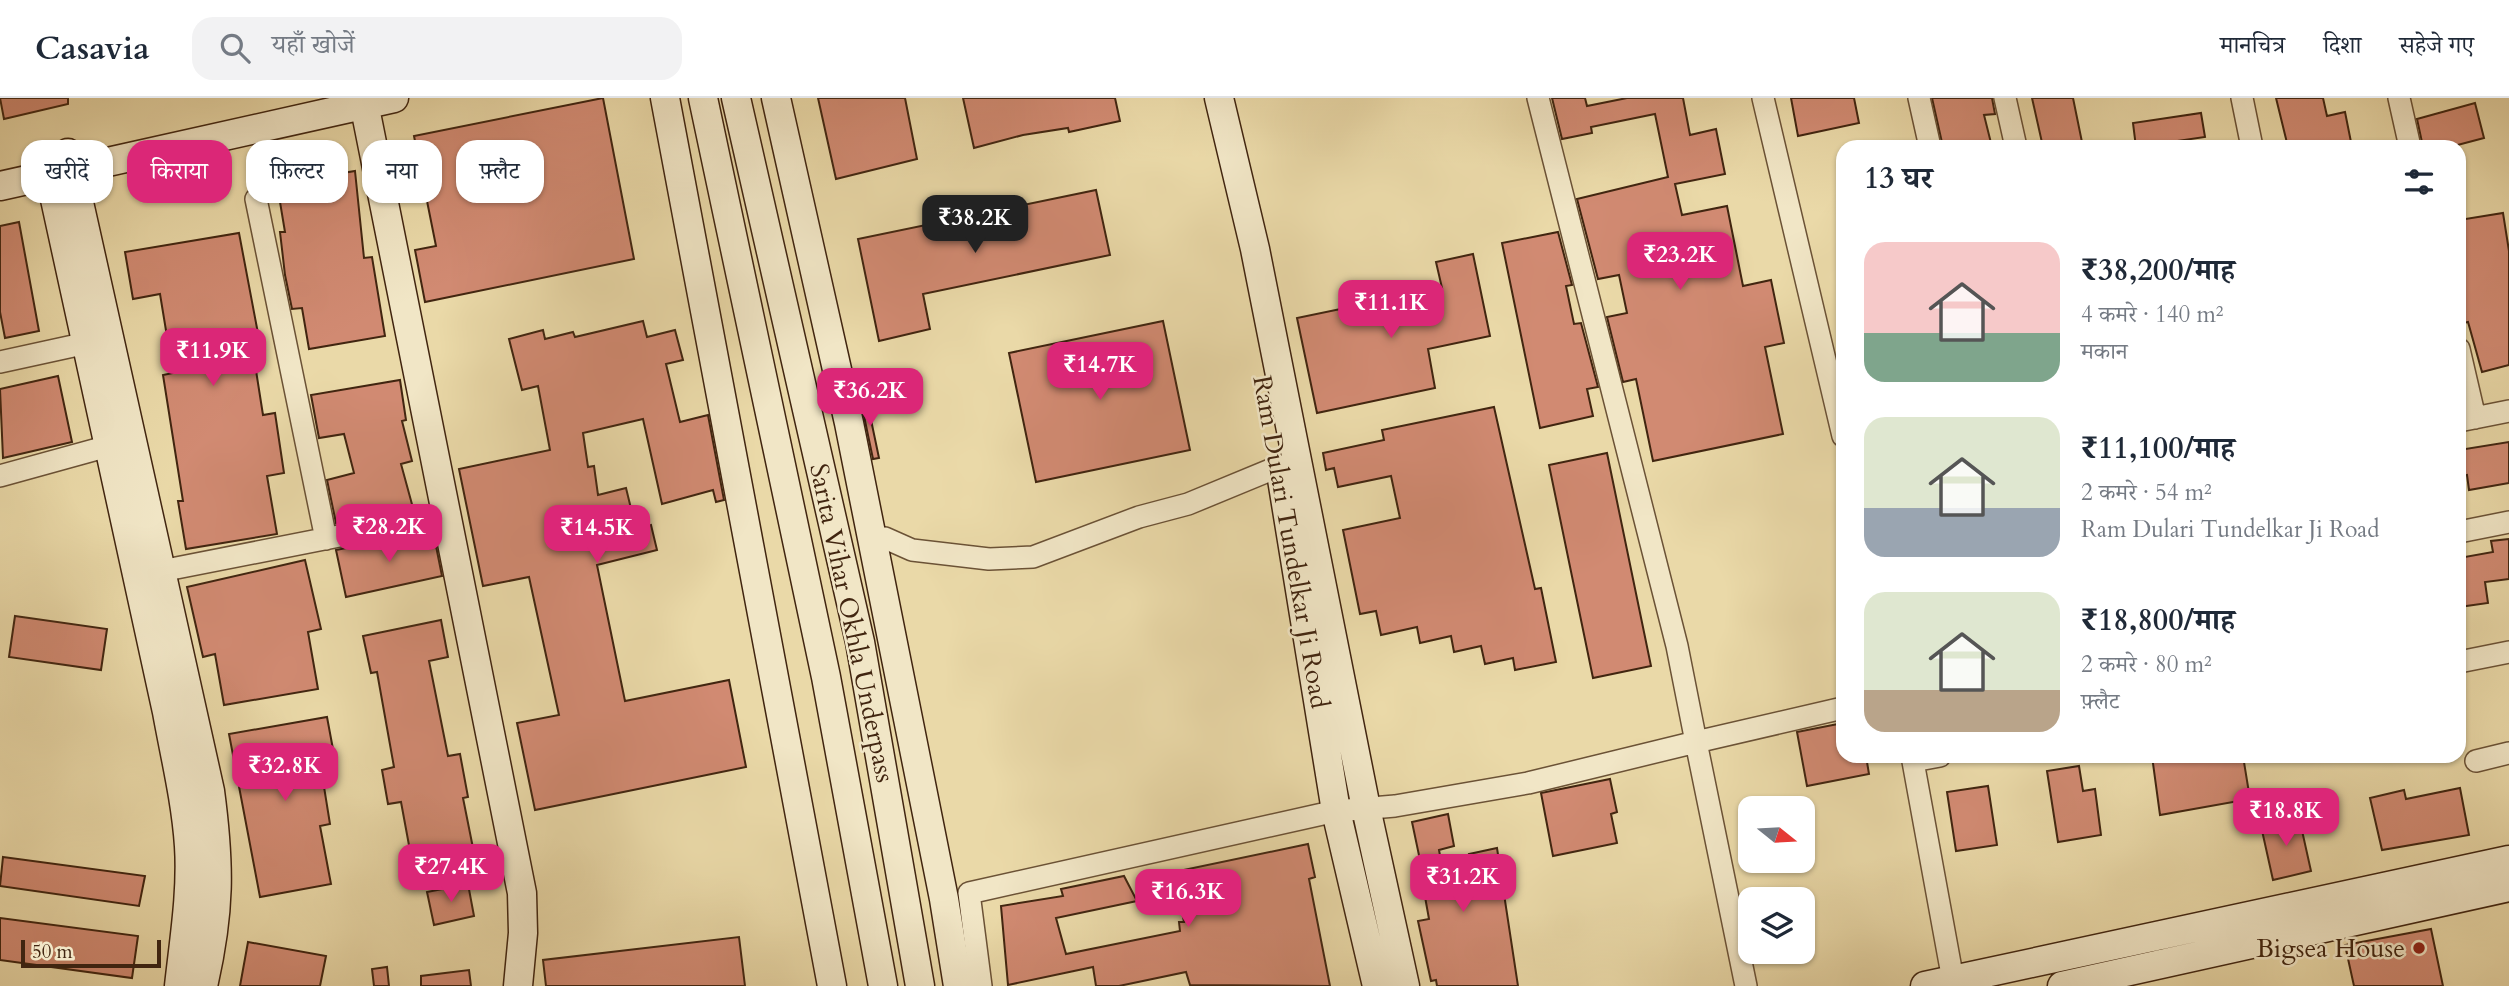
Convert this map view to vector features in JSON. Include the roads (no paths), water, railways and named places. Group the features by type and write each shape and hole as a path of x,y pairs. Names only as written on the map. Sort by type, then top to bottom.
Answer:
{"street":[{"path":"113,150 321,98"},
{"path":"113,153 363,101 394,98"},
{"path":"665,98 832,986"},
{"name":"Sarita Vihar Okhla Underpass","path":"703,98 823,664 883,986"},
{"name":"Sarita Vihar Okhla Underpass","path":"736,98 860,642 920,986"},
{"path":"776,98 873,542 944,899 958,986"},
{"name":"Ram Dulari Tundelkar Ji Road","path":"1202,98 1261,363 1336,811 1377,986"},
{"name":"Ram Dulari Tundelkar Ji Road","path":"1219,98 1255,249 1366,808 1405,986"},
{"path":"1538,98 1677,646 1746,986"},
{"path":"1763,98 1836,406"},
{"path":"1919,98 1928,140"},
{"path":"2005,98 2014,140"},
{"path":"2242,98 2251,140"},
{"path":"2399,98 2408,140"},
{"path":"363,101 522,892 523,933 518,986"},
{"path":"0,168 21,167"},
{"path":"0,186 21,178"},
{"path":"64,203 87,343 161,571 210,791 219,880 214,938 203,986"},
{"path":"67,203 121,443 189,846 188,906 179,986"},
{"path":"257,203 326,539"},
{"path":"0,362 87,343"},
{"path":"2467,420 2509,411"},
{"path":"0,476 121,443"},
{"path":"873,542 885,538 912,550 989,559 1033,556 1139,517 1188,504 1280,466"},
{"path":"161,571 446,515"},
{"path":"2466,531 2509,522"},
{"path":"2466,661 2509,652"},
{"path":"981,986 969,893 1336,811 1528,783 1836,710"},
{"path":"2476,761 2509,753"},
{"path":"1914,763 1953,981"},
{"path":"1925,986 2509,860"},
{"path":"2062,986 2509,887"}],"place":[{"name":"Bigsea House","path":"2419,948"}]}
